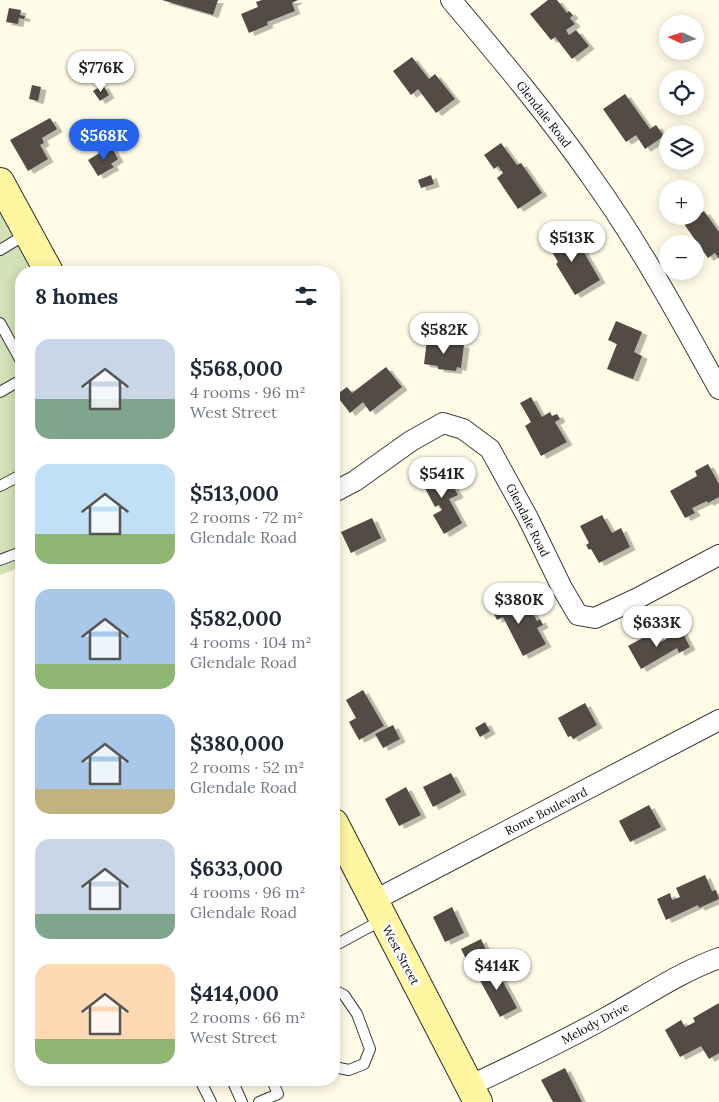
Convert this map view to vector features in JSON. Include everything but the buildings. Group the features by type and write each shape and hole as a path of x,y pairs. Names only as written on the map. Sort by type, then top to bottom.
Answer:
{"main road":[{"path":"0,182 46,266"},
{"name":"West Street","path":"340,835 473,1094"}],"street":[{"name":"Glendale Road","path":"451,0 533,98 593,179 656,275 719,389"},
{"name":"Glendale Road","path":"340,489 355,481 411,441 443,424 463,429 490,448 528,518 562,588 578,615 595,618 638,598 719,555"},
{"name":"Rome Boulevard","path":"378,910 719,720"},
{"name":"Melody Drive","path":"473,1094 525,1060 606,1018 698,965 719,958"}],"lane":[{"path":"0,250 29,233"},
{"path":"0,322 15,350"},
{"path":"0,392 15,383"},
{"path":"0,486 15,478"},
{"path":"0,560 15,554"},
{"path":"340,941 378,910"},
{"path":"340,993 344,995 357,1014 370,1049 364,1064 349,1070 340,1068"},
{"path":"203,1086 211,1102"},
{"path":"235,1086 242,1102"},
{"path":"259,1102 278,1094 275,1086"}],"green space":[{"path":"0,211 29,266 15,266 15,569 0,575"}]}
